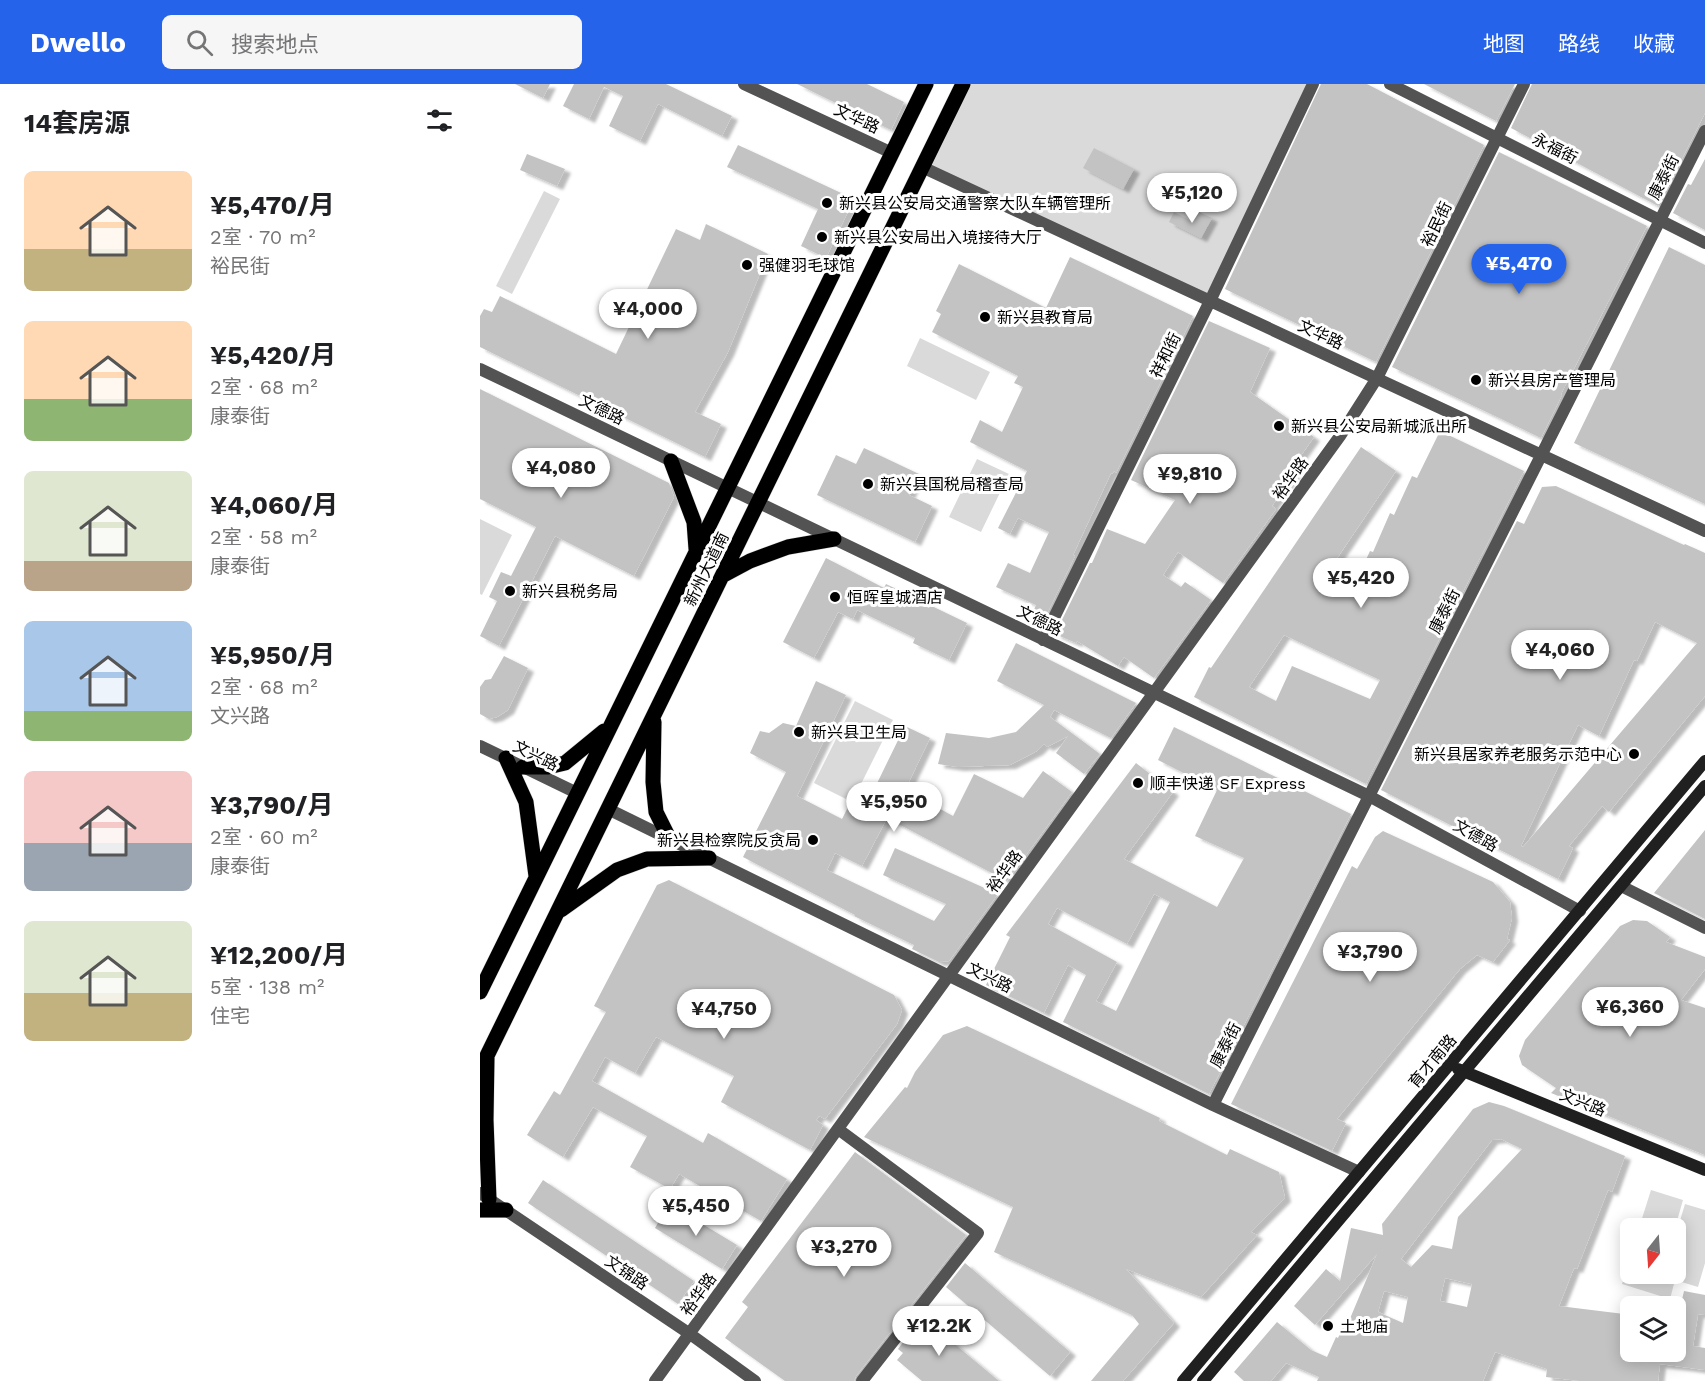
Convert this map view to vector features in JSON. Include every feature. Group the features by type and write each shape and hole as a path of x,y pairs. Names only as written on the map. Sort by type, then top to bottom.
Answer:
{"main road":[{"name":"新州大道南","path":"480,992 926,84"},
{"name":"新州大道南","path":"484,1063 963,84"},
{"path":"671,461 694,522 696,552"},
{"path":"722,576 750,561 788,547 834,539"},
{"path":"654,715 653,783 656,812 669,838"},
{"path":"523,767 565,764 611,725"},
{"path":"506,758 526,802 536,877"},
{"path":"558,912 617,870 647,859 709,858"},
{"path":"484,1063 486,1120 483,1201 506,1210"}],"street":[{"name":"文华路","path":"744,84 892,153"},
{"name":"祥和街","path":"1043,640 1210,301 1313,84"},
{"name":"永福街","path":"1390,84 1705,243"},
{"name":"裕民街","path":"1377,378 1524,84"},
{"name":"康泰街","path":"1213,1105 1705,131"},
{"name":"文华路","path":"922,167 1705,531"},
{"name":"文德路","path":"480,369 1369,796 1580,911"},
{"name":"裕华路","path":"655,1381 1340,436 1377,378"},
{"name":"文兴路","path":"480,746 578,794"},
{"name":"育才南路","path":"1183,1381 1705,761"},
{"name":"育才南路","path":"1203,1381 1705,786"},
{"name":"文兴路","path":"608,809 1213,1105 1359,1172"},
{"path":"1621,886 1705,928"},
{"name":"文兴路","path":"1449,1065 1705,1170"},
{"path":"838,1129 978,1233 862,1381"},
{"name":"文锦路","path":"506,1210 690,1334 755,1381"}],"shaded area":[{"path":"963,84 1313,84 1210,301 922,167"},
{"path":"544,191 560,199 512,294 496,286"},
{"path":"920,338 990,372 976,400 907,366"},
{"path":"977,459 1009,474 981,532 949,517"},
{"path":"480,519 512,535 482,595 480,594"},
{"path":"855,701 893,720 852,802 814,783"},
{"path":"1651,1190 1683,1200 1678,1218 1642,1218"},
{"path":"1685,1204 1705,1210 1705,1263 1698,1287 1686,1283 1686,1218 1681,1218"},
{"path":"1622,1284 1674,1284 1671,1296 1660,1296"}],"building":[{"path":"515,84 550,84 543,98"},
{"path":"574,84 666,84 732,116 722,136 658,104 640,141 609,126 623,96 604,87 589,119 563,106"},
{"path":"797,84 867,84 904,102 891,130"},
{"path":"1321,84 1367,84 1484,145 1376,362 1225,289"},
{"path":"1424,84 1515,84 1496,121"},
{"path":"1532,84 1705,84 1705,113 1658,206 1511,128"},
{"path":"738,145 854,199 826,258 801,246 818,209 727,167"},
{"path":"1094,148 1134,169 1123,189 1083,168"},
{"path":"1499,152 1647,226 1541,438 1392,367"},
{"path":"527,154 565,169 557,186 520,170"},
{"path":"1705,159 1705,230 1673,213 1688,184 1691,185"},
{"path":"1174,212 1193,222 1199,212 1212,218 1201,238 1169,222"},
{"path":"706,224 768,254 728,352 695,412 721,424 705,457 480,347 480,316 484,309 492,312 500,296 616,354 676,229 700,240"},
{"path":"1669,247 1705,265 1705,504 1574,443"},
{"path":"1070,257 1193,316 1116,473 1114,471 1111,473 1041,626 1029,621 1036,605 996,587 1008,563 1030,573 1049,532 1018,518 1010,534 998,528 1027,471 970,442 980,420 1002,432 1023,387 1014,383 1018,376 932,332 941,314 936,311 959,264 1046,308"},
{"path":"1209,321 1270,348 1250,392 1314,437 1292,468 1296,471 1272,506 1276,509 1223,583 1178,552 1163,575 1181,587 1185,582 1211,600 1154,678 1124,657 1118,666 1077,641 1076,643 1055,634 1107,529 1145,544 1175,500 1131,480"},
{"path":"480,389 669,483 674,497 634,576 555,536 499,646 480,636 497,601 489,597 501,572 511,576 536,527 480,499"},
{"path":"1440,431 1524,471 1366,784 1194,697 1209,667 1211,668 1361,447 1396,471 1325,576 1353,588 1370,551 1373,552 1390,513 1394,515 1412,476 1417,478","holes":["1284,635 1380,680 1370,699 1292,666 1276,701 1249,687"]},
{"name":"新兴县国税局稽查局","path":"864,448 919,474 909,495 932,506 915,542 817,495 836,455 856,464"},
{"path":"1556,486 1705,553 1705,696 1609,812 1602,806 1569,846 1573,848 1558,879 1381,790 1517,521 1524,524 1542,487","holes":["1655,622 1697,643 1523,847 1521,846 1578,725 1599,736 1634,660 1637,661"]},
{"path":"826,558 884,588 886,584 967,623 949,660 913,643 915,638 857,610 853,619 838,612 814,658 783,642"},
{"path":"1016,643 1136,703 1111,738 1054,710 1050,717 1100,754 1084,774 1056,753 1068,736 1047,747 1044,744 1037,751 1010,765 958,767 938,764 946,733 989,738 1016,732 1044,705 997,681"},
{"path":"504,656 528,668 508,710 489,719 480,714 480,687 485,680 491,679"},
{"path":"816,681 846,695 797,796 842,819 849,805 863,812 905,726 930,738 905,790 953,816 974,774 1023,798 1043,771 1072,792 1007,881 887,818 862,866 835,853 827,870 934,921 946,904 883,875 895,848 998,894 949,961 939,962 912,949 914,945 743,857 786,772 750,753 760,731 769,733 783,723 796,726"},
{"path":"1174,727 1351,814 1209,1094 1063,1022 1086,975 1068,965 1044,1013 986,985 1010,937 1006,935 1136,763 1173,792 1124,859 1217,907 1244,858 1195,836 1217,790 1158,760","holes":["1154,894 1170,902 1116,1011 1096,1001 1117,962 1048,924 1057,908 1127,944"]},
{"path":"1705,830 1705,919 1654,893"},
{"path":"1383,831 1493,882 1510,902 1512,918 1507,939 1510,940 1493,962 1477,955 1460,969 1337,1119 1346,1123 1332,1151 1231,1104 1352,866 1357,869 1375,837"},
{"path":"669,880 894,995 902,1010 897,1024 825,1119 819,1116 816,1120 823,1125 810,1150 721,1102 734,1076 656,1037 635,1073 605,1057 592,1081 703,1143 708,1133 787,1179 761,1221 679,1174 670,1189 630,1167 647,1136 593,1107 563,1157 527,1135 554,1091 560,1095 606,1012 594,1006 657,885"},
{"path":"1633,920 1647,921 1670,937 1666,942 1705,957 1705,969 1681,1000 1705,1008 1705,1155 1551,1093 1556,1088 1522,1065 1519,1056 1525,1040 1620,926"},
{"path":"967,1026 1160,1118 1159,1121 1227,1155 1230,1149 1279,1172 1285,1198 1251,1232 1257,1235 1201,1297 1126,1269 1174,1323 1123,1381 1091,1381 1139,1324 1132,1315 994,1252 1013,1207 864,1137 905,1087 907,1088 915,1072 943,1035"},
{"path":"1489,1102 1504,1106 1625,1156 1612,1192 1608,1190 1577,1269 1574,1268 1559,1306 1620,1314 1620,1362 1686,1362 1686,1296 1683,1296 1684,1291 1705,1295 1705,1315 1698,1314 1693,1346 1705,1348 1705,1370 1660,1364 1658,1381 1580,1381 1546,1377 1547,1369 1495,1352 1483,1381 1317,1381 1319,1377 1286,1363 1271,1381 1244,1381 1234,1372 1277,1322 1311,1350 1327,1357 1346,1320 1349,1321 1377,1254 1315,1325 1294,1306 1326,1269 1340,1281 1351,1228 1383,1235 1382,1224 1473,1109","holes":["1501,1139 1522,1149 1458,1217 1452,1249 1432,1245 1411,1267 1401,1259 1492,1140","1445,1278 1472,1284 1467,1307 1440,1301","1384,1291 1408,1297 1403,1323 1378,1312"]},
{"path":"855,1152 966,1235 854,1381 785,1381 725,1338 748,1307 742,1302"},
{"path":"543,1180 694,1281 678,1304 528,1203"},
{"path":"669,1204 737,1245 722,1269 655,1228"},
{"path":"965,1263 1070,1352 1050,1376 946,1287"},
{"path":"922,1317 999,1381 922,1381 897,1360 903,1353 898,1349"}],"place":[{"name":"新兴县公安局交通警察大队车辆管理所","path":"827,203"},
{"name":"新兴县公安局出入境接待大厅","path":"822,237"},
{"name":"强健羽毛球馆","path":"747,265"},
{"name":"新兴县教育局","path":"985,317"},
{"name":"新兴县房产管理局","path":"1476,380"},
{"name":"新兴县公安局新城派出所","path":"1279,426"},
{"name":"新兴县国税局稽查局","path":"868,484"},
{"name":"新兴县税务局","path":"510,591"},
{"name":"恒晖皇城酒店","path":"835,597"},
{"name":"新兴县卫生局","path":"799,732"},
{"name":"新兴县居家养老服务示范中心","path":"1634,754"},
{"name":"顺丰快递 SF Express","path":"1138,783"},
{"name":"新兴县检察院反贪局","path":"813,840"},
{"name":"土地庙","path":"1328,1326"}]}
